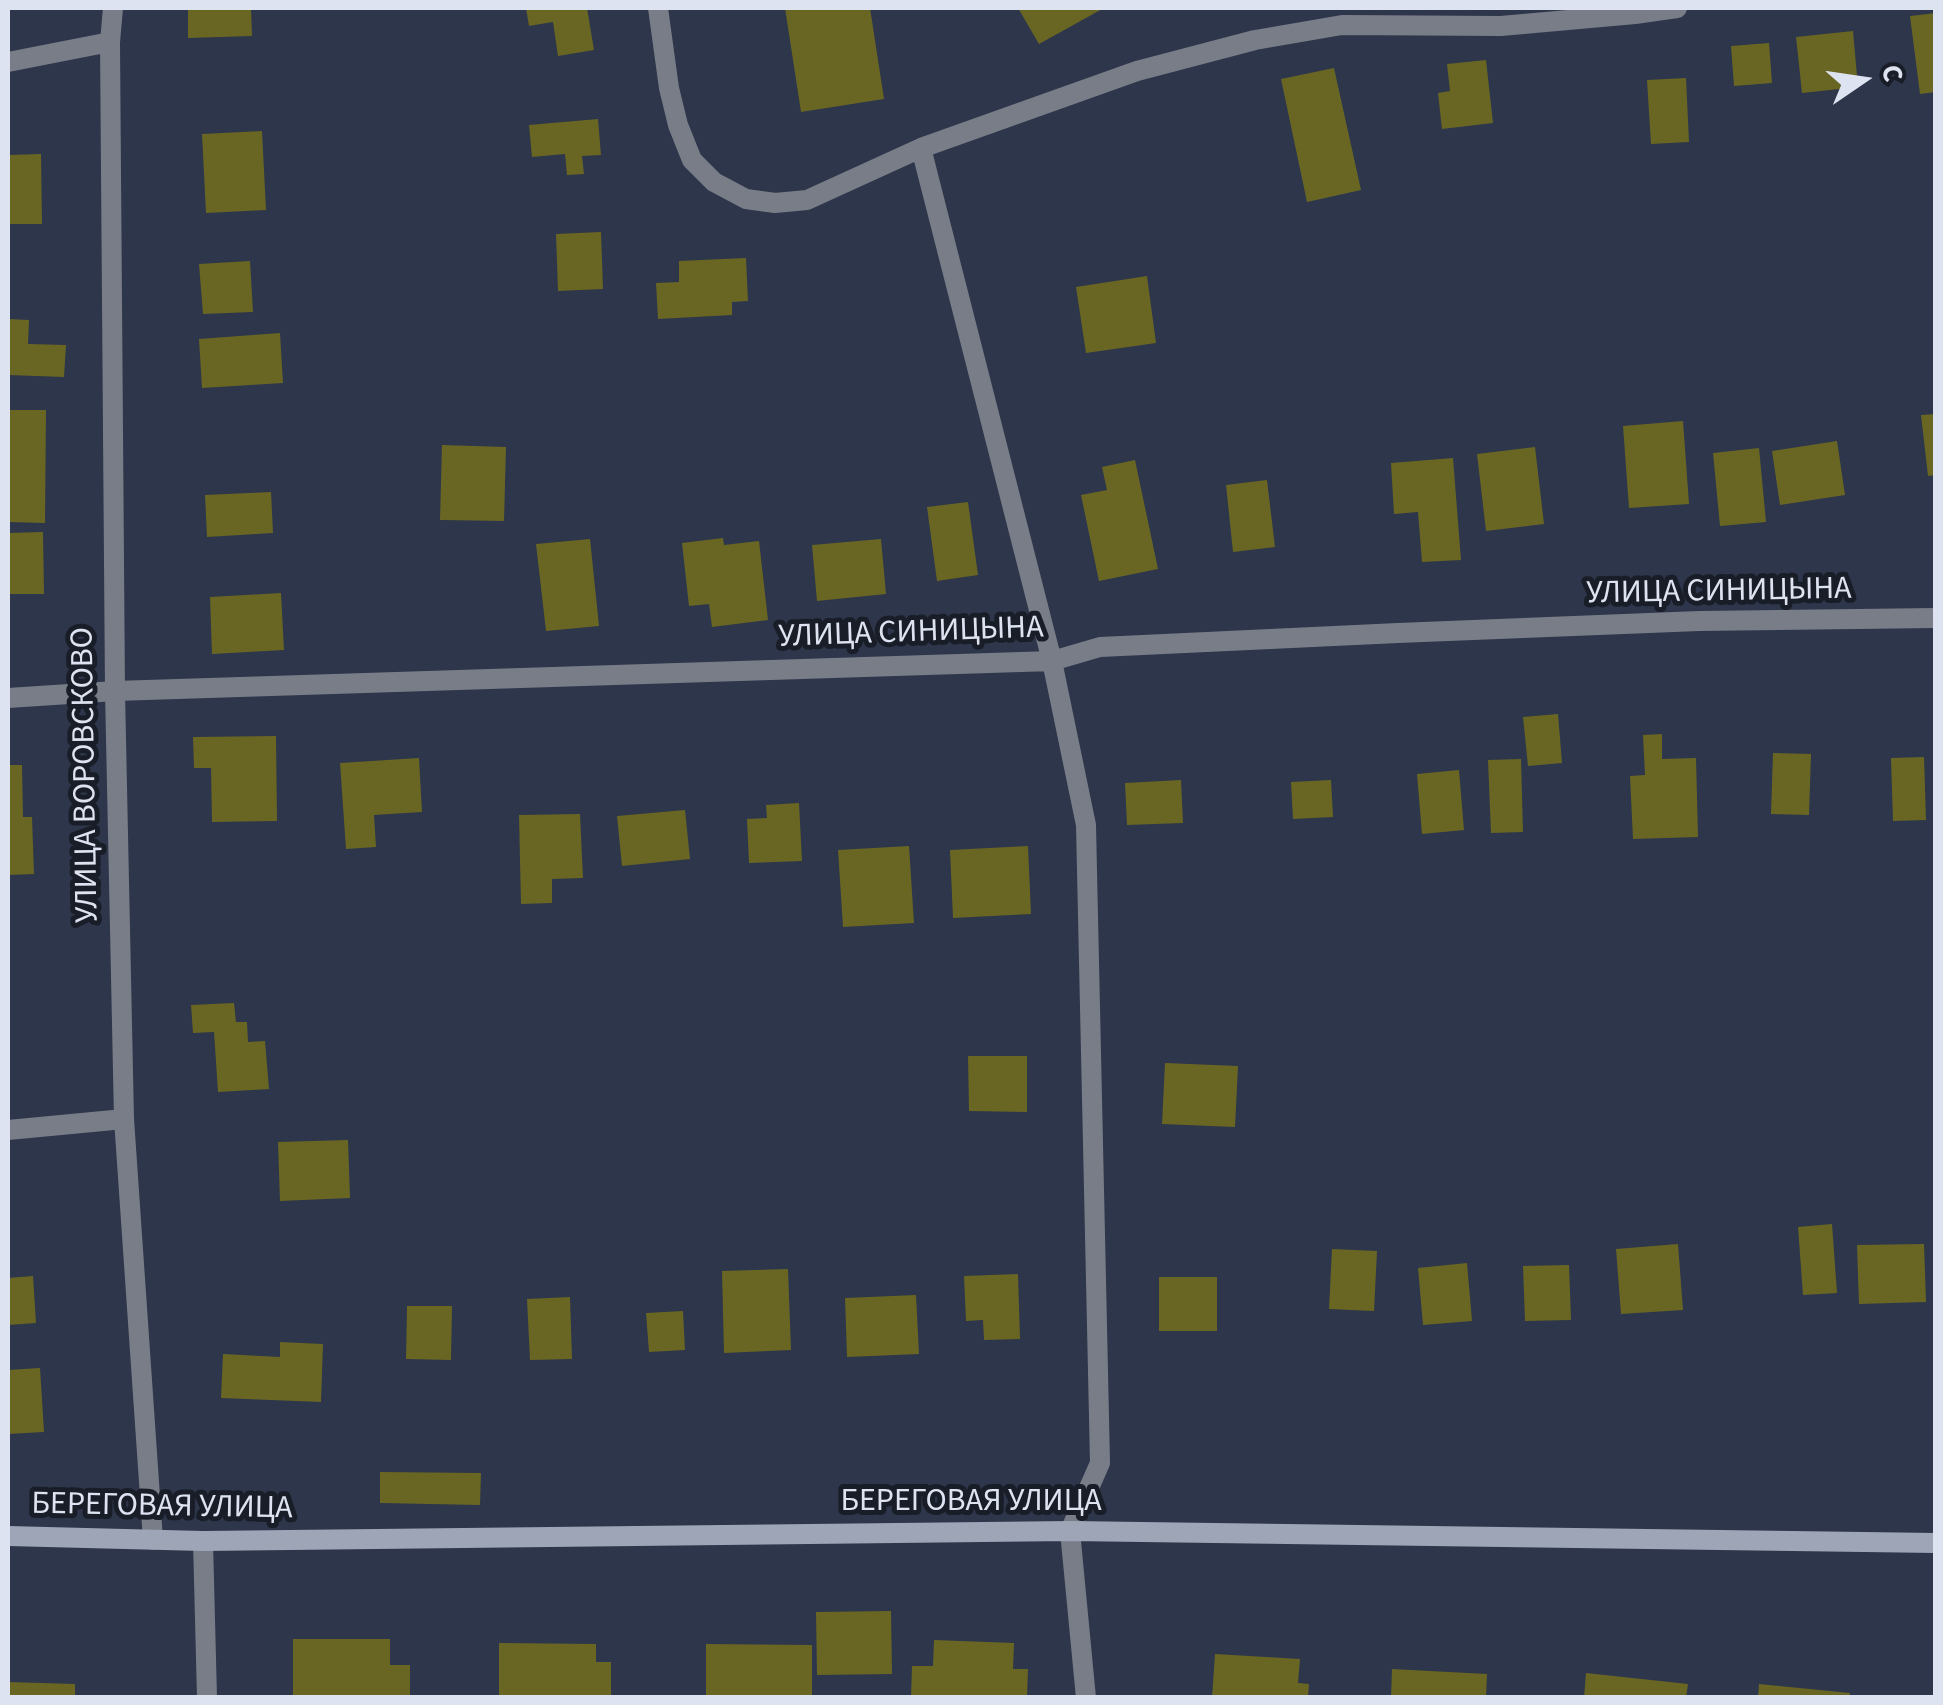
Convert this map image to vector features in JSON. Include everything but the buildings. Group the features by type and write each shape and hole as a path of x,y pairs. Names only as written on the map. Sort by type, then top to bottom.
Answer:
{"main road":[{"name":"БЕРЕГОВАЯ УЛИЦА","path":"8,1536 203,1540 1070,1531 1936,1542"}],"street":[{"name":"УЛИЦА ВОРОВСКОВО","path":"113,8 110,42 115,691 124,1119 153,1540"},
{"path":"658,8 669,88 692,160 714,182 746,199 775,203 807,200 921,148 1137,71 1256,40 1342,25 1501,26 1677,8"},
{"path":"8,62 110,42"},
{"path":"921,148 1052,661 1086,825 1100,1464 1070,1531 1086,1698"},
{"name":"УЛИЦА СИНИЦЫНА","path":"8,698 115,691 1052,661 1100,648 1160,644 1699,621 1936,618"},
{"path":"8,1130 124,1119"},
{"path":"203,1540 207,1698"}]}
